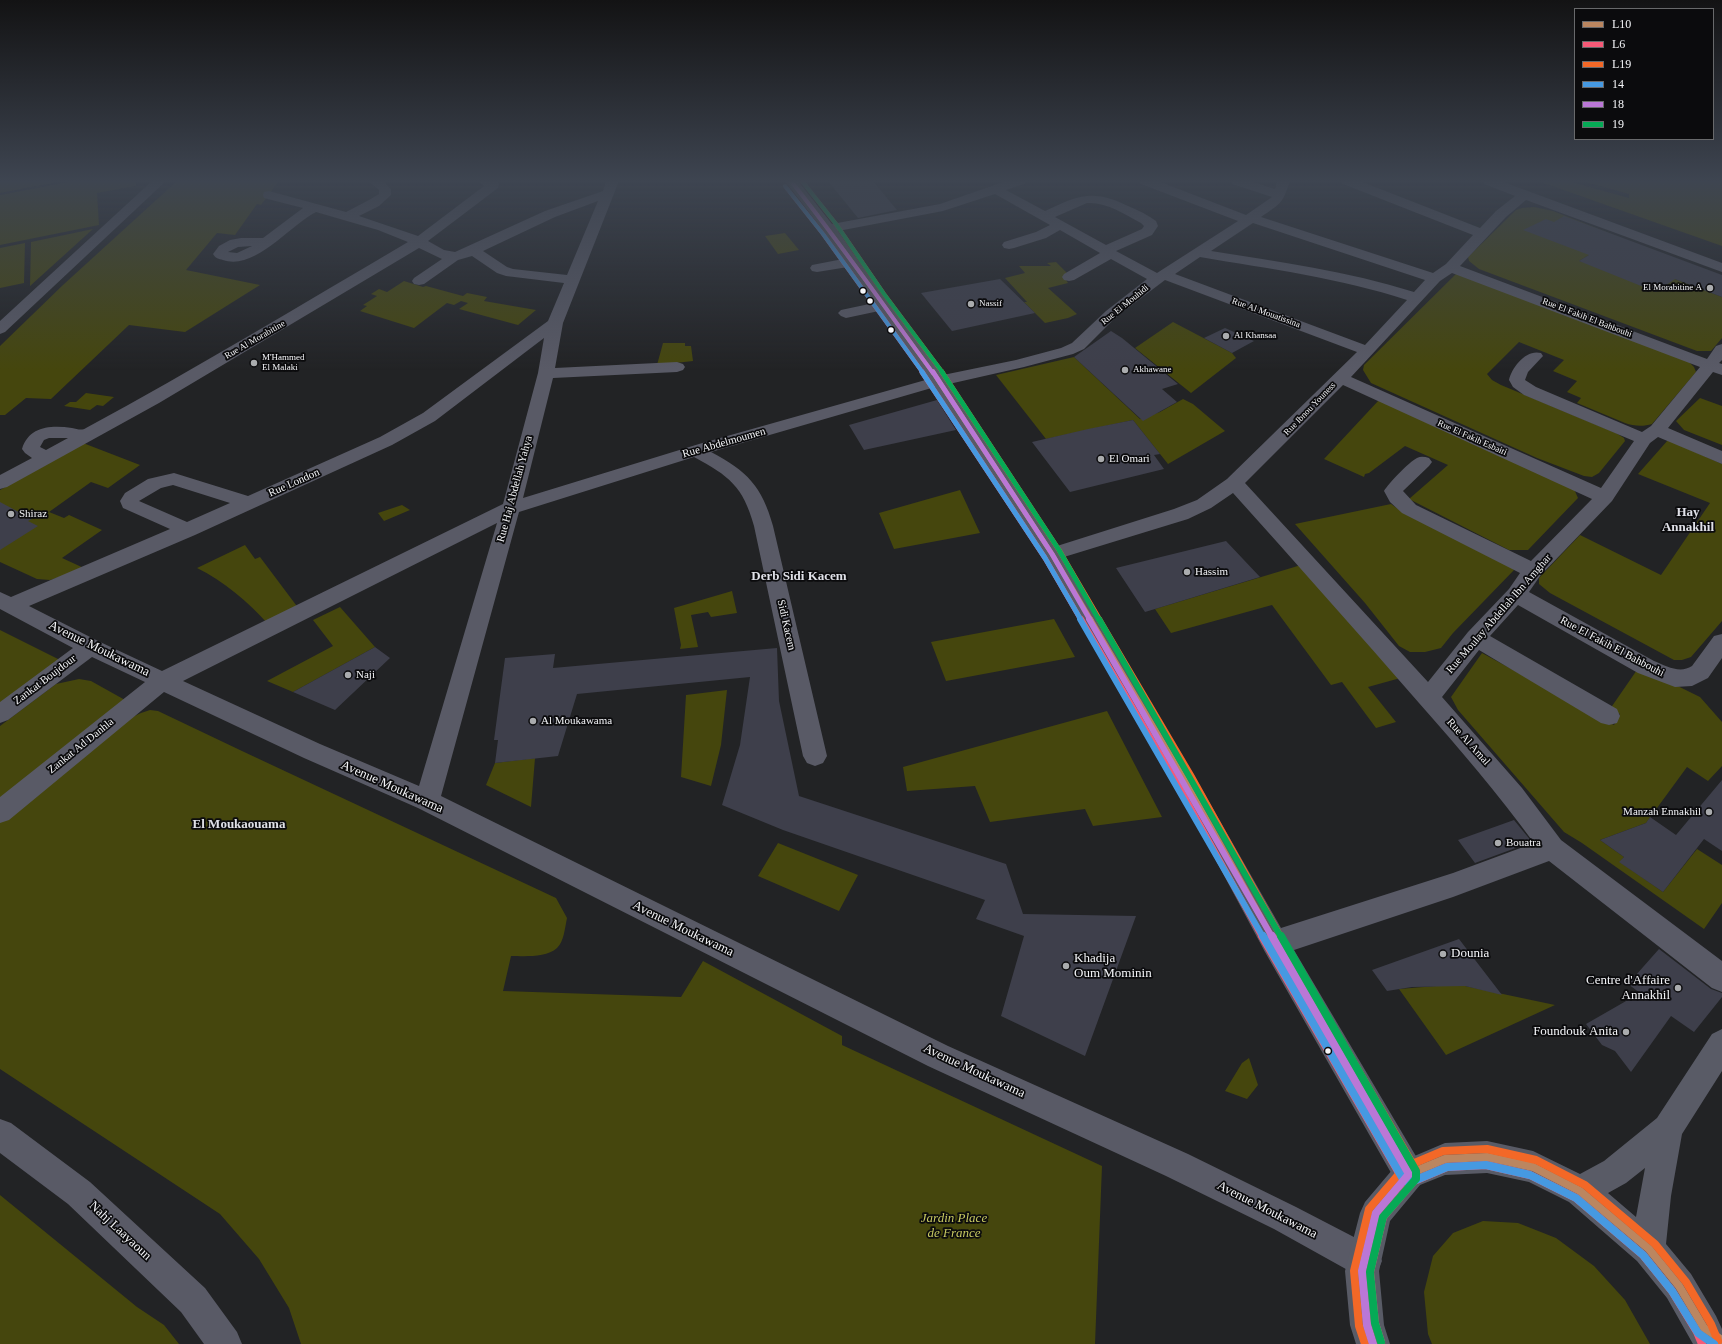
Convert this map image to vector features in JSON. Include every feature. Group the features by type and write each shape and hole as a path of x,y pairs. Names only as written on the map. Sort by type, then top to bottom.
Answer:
{"main road":[{"path":"1580,1191 1615,1172 1668,1129 1722,1044"},
{"path":"1649,1249 1655,1196 1668,1129"},
{"path":"1373,1344 1367,1325 1362,1271 1376,1213 1409,1174 1445,1159 1487,1157 1533,1167 1580,1191 1649,1249 1679,1286 1712,1337"}],"street":[{"path":"0,329 92,244"},
{"name":"Rue Al Morabitine","path":"0,483 46,458 31,449 31,444 35,439 51,432 86,436 153,399 416,244"},
{"path":"422,244 437,253 454,258"},
{"path":"419,281 454,258 486,244"},
{"name":"Rue Haj Abdellah Yahya","path":"427,801 510,508 572,280 587,244"},
{"path":"839,244 883,306 939,381 1052,554 1184,779 1275,943 1409,1174"},
{"path":"1009,245 1013,244"},
{"name":"Rue Al Mouatissina","path":"1093,244 1161,277 1368,350"},
{"path":"1069,277 1108,252 1124,244"},
{"name":"Rue El Mouhidi","path":"939,381 1018,364 1067,351 1078,346 1111,314 1161,277 1214,244"},
{"path":"1292,244 1322,250 1352,250"},
{"path":"1326,244 1352,250 1435,278"},
{"name":"Rue Ibnou Youness","path":"1052,554 1181,514 1204,504 1234,483 1368,350 1435,278 1451,267 1473,244"},
{"path":"1656,244 1722,268"},
{"path":"473,250 502,270 511,274 572,280"},
{"path":"1199,253 1323,274 1416,298"},
{"path":"817,268 852,262"},
{"name":"Rue El Fakih El Bahbouhi","path":"1451,267 1716,368"},
{"path":"846,313 883,306"},
{"name":"Rue London","path":"6,603 188,530 386,441 429,417 564,313"},
{"name":"Rue Moulay Abdellah Ibn Amghar","path":"1428,698 1476,638 1516,594 1533,571 1605,497 1650,434 1688,394 1716,368 1722,349"},
{"path":"1536,356 1520,370 1517,380 1522,386 1551,400 1722,458"},
{"path":"546,373 677,367"},
{"name":"Rue El Fakih Esbaiti","path":"1340,378 1605,497"},
{"name":"Rue Abdelmoumen","path":"162,681 510,508 696,451 939,381"},
{"name":"Sidi Kacem","path":"696,451 707,456 742,482 752,495 760,514 787,625 815,756"},
{"path":"1423,462 1396,486 1393,491 1397,498 1409,509 1533,571"},
{"path":"188,530 130,504 129,501 132,497 155,483 174,479 249,503"},
{"name":"Rue Al Amal","path":"1234,483 1337,595 1503,783 1552,848 1722,978"},
{"name":"Rue El Fakih El Bahbouhi","path":"1516,594 1646,667 1675,678 1692,677 1700,672 1722,642"},
{"name":"Avenue Moukawama","path":"6,603 90,647 162,681 312,751 427,801 938,1056 1176,1165 1285,1218 1365,1261"},
{"path":"1476,638 1609,716"},
{"name":"Zankat Boujdour","path":"0,714 90,647"},
{"name":"Zankat Ad Danhla","path":"0,812 162,681"},
{"path":"1275,943 1453,885 1552,848"},
{"name":"Nahj Laayaoun","path":"0,1134 84,1198 193,1300 224,1344"}],"green space":[{"path":"25,244 24,283 0,288 0,248"},
{"path":"31,244 77,244 30,286"},
{"path":"108,244 208,244 186,270 260,285 185,332 129,325 51,399 26,398 5,415 0,415 0,346"},
{"path":"771,244 794,244 799,250 778,254"},
{"path":"1482,244 1608,244 1579,261 1675,279 1722,297 1722,338 1711,351 1697,351 1479,269 1469,261 1468,257"},
{"path":"1056,262 1073,279 1066,280 1068,283 1048,288 1077,314 1068,318 1045,323 1024,302 1027,302 1005,278 1025,273 1019,266 1051,266 1047,263"},
{"path":"1458,272 1687,360 1694,367 1696,372 1652,424 1642,426 1625,423 1577,403 1581,398 1567,392 1577,381 1553,371 1564,360 1519,342 1487,374 1492,380 1501,385 1616,433 1624,438 1625,441 1599,473 1592,477 1584,476 1537,458 1371,383 1363,370 1364,365"},
{"path":"404,281 463,296 467,293 487,297 484,301 536,310 518,325 459,309 468,303 461,301 454,305 447,303 414,328 360,311 367,306 363,305 377,296 371,294 379,289 387,292"},
{"path":"1173,322 1232,353 1236,358 1191,393 1135,348"},
{"path":"663,343 685,343 685,346 691,346 693,361 657,365"},
{"path":"1074,357 1140,419 1160,412 1183,399 1193,404 1225,431 1168,464 1133,420 1046,439 996,375"},
{"path":"86,393 114,397 103,406 97,405 90,410 64,406 70,402 76,402"},
{"path":"1700,398 1722,406 1722,445 1684,430 1676,421"},
{"path":"1379,400 1574,489 1578,498 1528,550 1509,550 1409,499 1448,465 1405,446 1369,473 1365,474 1364,477 1324,459"},
{"path":"1668,440 1722,464 1722,621 1691,657 1682,660 1674,660 1550,593 1539,584 1539,578 1580,535 1661,575 1710,503 1638,474"},
{"path":"83,443 140,465 108,488 91,482 49,512 64,518 69,515 102,530 62,558 86,569 50,580 37,579 0,562 0,490"},
{"path":"960,490 980,533 894,549 879,513"},
{"path":"1391,504 1398,509 1512,567 1514,570 1453,633 1441,648 1425,652 1410,652 1399,646 1365,603 1295,524"},
{"path":"402,505 410,510 384,521 378,513"},
{"path":"245,545 255,559 260,557 299,609 268,624 235,593 217,579 197,568"},
{"path":"1301,565 1404,677 1368,687 1396,722 1376,728 1342,682 1331,685 1272,605 1171,633 1155,609"},
{"path":"732,591 737,613 711,617 708,612 691,615 698,647 680,649 681,645 674,608"},
{"path":"340,607 375,647 293,692 267,681 333,646 313,620"},
{"path":"1054,619 1075,657 946,681 931,642"},
{"path":"0,630 62,661 0,707"},
{"path":"1482,653 1614,725 1620,714 1610,709 1639,667 1700,697 1722,722 1722,766 1708,781 1687,767 1646,823 1600,840 1624,857 1620,862 1663,892 1697,849 1722,865 1722,903 1704,929 1582,843 1564,832 1458,710 1451,697"},
{"path":"79,679 91,681 125,700 0,803 0,726 56,684"},
{"path":"727,690 721,745 711,786 681,777 686,695"},
{"name":"Jardin Place de France","path":"150,710 158,711 556,898 567,918 561,942 557,948 541,955 511,956 503,991 681,997 703,961 842,1036 842,1045 1102,1166 1095,1344 301,1344 289,1308 259,1259 220,1214 0,1069 0,822 126,720"},
{"path":"1107,711 1162,817 1093,826 1085,809 990,822 975,786 907,791 903,767"},
{"path":"535,758 531,807 486,785 495,763"},
{"path":"778,843 858,875 839,911 758,876"},
{"path":"1436,986 1465,986 1555,1005 1446,1055 1399,989"},
{"path":"1249,1058 1258,1085 1247,1099 1225,1091 1242,1063"},
{"path":"0,1195 137,1307 164,1325 179,1344 0,1344"},
{"path":"1483,1221 1518,1223 1556,1238 1594,1266 1625,1300 1650,1344 1432,1344 1428,1334 1424,1292 1433,1256 1453,1233"}],"building":[{"path":"1559,244 1638,244 1722,275 1722,297 1675,279 1656,292 1579,261 1589,255"},
{"name":"Nassif","path":"1000,279 1035,313 952,331 921,293"},
{"name":"Al Khansaa","path":"1225,328 1254,341 1232,353 1204,338"},
{"name":"Akhawane","path":"1111,331 1122,338 1178,384 1162,389 1177,402 1143,421 1074,357"},
{"path":"937,400 956,430 864,450 849,425"},
{"name":"El Omari","path":"1133,420 1160,454 1154,455 1164,469 1070,492 1032,442 1088,429"},
{"name":"Shiraz","path":"0,502 32,519 28,521 38,526 0,550"},
{"name":"Hassim","path":"1226,541 1260,577 1145,612 1116,568"},
{"name":"Naji","path":"375,647 390,658 335,710 293,692"},
{"path":"777,648 779,701 799,796 1006,864 1023,914 1136,916 1085,1056 1001,1016 1024,936 976,919 985,900 783,830 722,805 740,745 750,677 577,694 558,756 495,763 498,740 494,740 505,658 555,654 553,668"},
{"path":"1722,780 1722,851 1704,839 1663,892 1619,862 1624,857 1600,840 1646,823 1650,817 1676,835"},
{"name":"Bouatra","path":"1514,820 1532,842 1475,863 1458,840"},
{"name":"Dounia","path":"1459,939 1502,995 1465,986 1412,987 1387,991 1372,970"},
{"path":"1659,949 1711,989 1722,993 1722,997 1694,1032 1671,1016 1631,1072 1615,1051 1602,1045 1586,1024 1640,993 1628,984"}],"transit line":[{"name":"L6","path":"830,244 932,386 1045,558 1177,783 1268,947 1402,1178"},
{"name":"14","path":"830,244 932,386 1045,558 1403,1179 1407,1182 1411,1182 1447,1167 1486,1165 1530,1175 1576,1198 1643,1255 1672,1291 1698,1333 1714,1344"},
{"name":"L10","path":"839,244 939,381 1052,554 1184,779 1275,943 1409,1174"},
{"name":"18","path":"839,244 939,381 1052,554 1409,1174 1376,1213 1362,1271 1367,1325 1373,1344"},
{"name":"L19","path":"850,244 884,294 945,376 1059,550 1191,775 1282,939 1416,1170"},
{"name":"19","path":"850,244 884,294 945,376 1059,550 1416,1171 1416,1179 1383,1217 1370,1272 1375,1323 1381,1342"},
{"name":"L19","path":"1365,1344 1359,1326 1354,1271 1369,1209 1405,1167 1443,1151 1487,1149 1536,1160 1585,1185 1655,1244 1686,1282 1711,1324 1718,1341"},
{"name":"L10","path":"1373,1344 1367,1325 1362,1271 1376,1213 1409,1174 1445,1159 1487,1157 1533,1167 1580,1191 1649,1249 1679,1286 1704,1328 1722,1340"},
{"name":"L6","path":"1381,1342 1375,1323 1370,1272 1383,1217 1414,1181 1447,1167 1486,1165 1530,1175 1576,1198 1643,1255 1672,1291 1697,1332 1702,1344"}],"place":[{"name":"El Morabitine A","path":"1710,288"},
{"name":"Nassif","path":"971,304"},
{"name":"Al Khansaa","path":"1226,336"},
{"name":"M'Hammed El Malaki","path":"254,363"},
{"name":"Akhawane","path":"1125,370"},
{"name":"El Omari","path":"1101,459"},
{"name":"Shiraz","path":"11,514"},
{"name":"Hassim","path":"1187,572"},
{"name":"Naji","path":"348,675"},
{"name":"Al Moukawama","path":"533,721"},
{"name":"Manzah Ennakhil","path":"1709,812"},
{"name":"Bouatra","path":"1498,843"},
{"name":"Dounia","path":"1443,954"},
{"name":"Khadija Oum Mominin","path":"1066,966"},
{"name":"Centre d'Affaire Annakhil","path":"1678,988"},
{"name":"Foundouk Anita","path":"1626,1032"}],"district":[{"name":"Hay Annakhil","path":"1688,520"},
{"name":"Derb Sidi Kacem","path":"799,577"},
{"name":"El Moukaouama","path":"239,825"}]}
